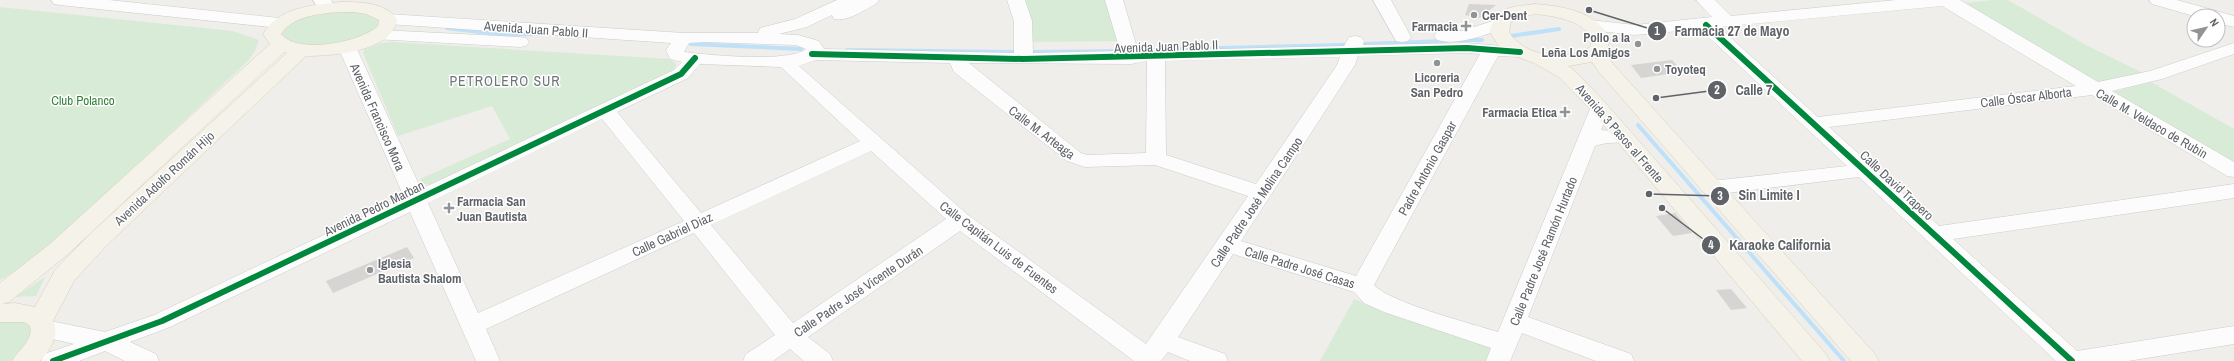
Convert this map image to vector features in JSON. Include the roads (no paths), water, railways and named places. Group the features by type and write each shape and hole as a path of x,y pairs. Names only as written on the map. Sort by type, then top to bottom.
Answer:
{"main road":[{"path":"324,4 370,8 382,13 384,27 347,47 302,49 280,45 274,41 272,34 279,23 324,4"},
{"path":"1590,25 1557,6 1507,12 1501,36 1505,41 1520,52 1541,59 1573,61 1589,57 1598,49"},
{"name":"Avenida 3 Pasos al Frente","path":"1590,25 1597,32 1600,39 1598,49 1605,67 1711,188 1779,292 1812,360"},
{"name":"Avenida Adolfo Román Hijo","path":"0,296 58,249 280,45"},
{"name":"Avenida Adolfo Román Hijo","path":"25,361 36,350 43,339 43,325 64,276 97,241 302,49"},
{"name":"Avenida 3 Pasos al Frente","path":"1541,59 1567,74 1625,137 1779,292 1866,361"},
{"path":"0,313 30,313 43,325"}],"street":[{"path":"60,0 279,23"},
{"path":"733,38 789,27 851,0"},
{"path":"679,44 676,55 681,57 788,61 806,58 813,48 817,32 824,24 870,0"},
{"path":"1016,0 1021,18 1023,53"},
{"path":"1114,0 1129,51"},
{"path":"1382,0 1402,37"},
{"path":"1706,0 1727,22"},
{"path":"1590,25 1635,30 1706,25 1840,5 1949,0"},
{"name":"Calle M. Veldaco de Rubin","path":"1949,0 2094,89 2234,171"},
{"path":"2158,0 2186,8"},
{"name":"Avenida Juan Pablo II","path":"1129,51 1156,57 1353,45 1402,37 1462,36 1507,12"},
{"name":"Calle David Trapero","path":"1706,25 2072,361"},
{"name":"Avenida Juan Pablo II","path":"384,27 679,44 733,38"},
{"path":"1598,49 1616,37 1635,30"},
{"path":"733,38 798,40 813,48"},
{"name":"Avenida Juan Pablo II","path":"813,48 833,42 1023,53"},
{"name":"Avenida Juan Pablo II","path":"813,48 958,58 1023,53 1353,45 1467,48 1520,52"},
{"name":"Calle Padre José Molina Campo","path":"1153,354 1262,193 1346,65 1350,58 1353,45"},
{"name":"Avenida Francisco Mora","path":"347,47 488,361"},
{"name":"Calle Óscar Alborta","path":"1813,123 2094,89 2155,76 2234,48"},
{"name":"Padre Antonio Gaspar","path":"1362,286 1492,50"},
{"path":"1156,57 1156,159"},
{"name":"Avenida Pedro Marban","path":"53,361 108,342 202,302 680,74 695,58"},
{"name":"Calle M. Arteaga","path":"958,58 961,68 1074,158 1085,161 1156,159 1262,193"},
{"name":"Calle Capitán Luis de Fuentes","path":"788,61 791,68 960,220 1153,354 1216,361"},
{"name":"Calle Padre José Ramón Hurtado","path":"1502,352 1600,109"},
{"path":"605,110 698,222 790,337 821,361"},
{"path":"1587,142 1603,136 1625,137"},
{"name":"Calle Gabriel Diaz","path":"471,326 873,143"},
{"path":"1711,188 1864,170"},
{"path":"1934,234 2234,192"},
{"name":"Calle Padre José Vicente Durán","path":"755,361 960,220"},
{"name":"Calle Padre José Casas","path":"1227,244 1362,286 1372,297 1502,352"},
{"path":"1515,321 1622,361"},
{"path":"43,325 108,342 147,361"},
{"path":"2072,361 2167,354 2234,335"}],"waterway":[{"path":"447,28 497,34 546,34"},
{"path":"1511,36 1559,29"},
{"path":"1460,40 1482,40"},
{"path":"1365,44 1447,41"},
{"path":"691,44 801,49"},
{"path":"1141,50 1344,45"},
{"path":"847,50 1014,52"},
{"path":"1034,52 1121,51"},
{"path":"1638,125 1844,361"}],"place":[{"name":"Farmacia 27 de Mayo","path":"1589,10"},
{"name":"Cer-Dent","path":"1474,15"},
{"name":"Farmacia","path":"1466,26"},
{"name":"Pollo a la Leña Los Amigos","path":"1638,44"},
{"name":"Licoreria San Pedro","path":"1437,63"},
{"name":"Toyoteq","path":"1657,69"},
{"name":"Calle 7","path":"1656,98"},
{"name":"Farmacia Etica","path":"1565,112"},
{"name":"Sin Limite I","path":"1649,194"},
{"name":"Farmacia San Juan Bautista","path":"449,208"},
{"name":"Karaoke California","path":"1662,208"},
{"name":"Iglesia Bautista Shalom","path":"370,270"}],"district":[{"name":"PETROLERO SUR","path":"505,81"}],"park label":[{"name":"Club Polanco","path":"83,100"}]}
